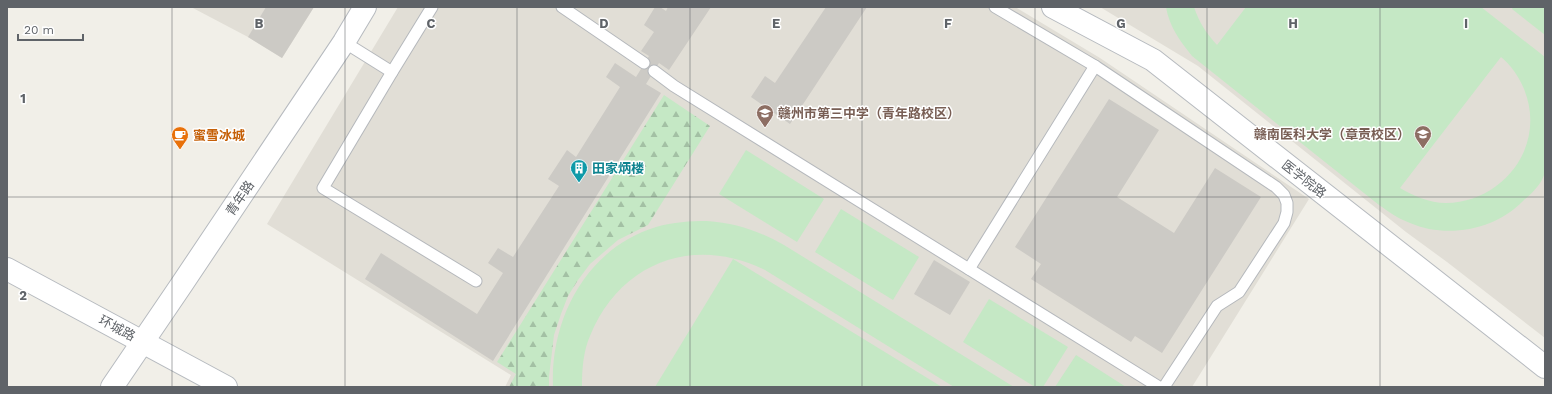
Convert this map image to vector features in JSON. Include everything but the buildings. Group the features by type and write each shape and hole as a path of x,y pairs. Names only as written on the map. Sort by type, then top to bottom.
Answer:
{"street":[{"name":"青年路","path":"112,387 344,42 364,7"},
{"name":"医学院路","path":"1053,7 1153,60 1545,367"},
{"name":"环城路","path":"7,270 226,387"}],"lane":[{"path":"432,7 323,188 476,281"},
{"path":"562,7 644,63"},
{"path":"995,7 1095,66 1276,187 1284,195 1287,203 1284,223 1278,234 1239,292 1217,306 1164,387"},
{"path":"344,42 392,72"},
{"path":"969,269 1095,66"},
{"path":"654,71 674,86 1159,387"}],"shaded area":[{"path":"191,7 314,7 282,58 248,37"},
{"name":"赣州市第三中学（青年路校区）","path":"398,7 1015,7 1100,58 1309,199 1192,387 505,387 511,375 267,224"},
{"name":"赣南医科大学（章贡校区）","path":"1100,7 1545,7 1545,338 1406,232 1198,66"}],"green space":[{"name":"赣南医科大学（章贡校区）","path":"1166,7 1194,7 1203,27 1217,45 1246,7 1481,7 1545,57 1546,164 1543,179 1538,186 1512,211 1485,225 1455,231 1424,228 1406,221 1379,205 1192,56 1183,45 1167,14","holes":["1501,57 1508,64 1522,85 1530,110 1530,130 1525,149 1515,167 1502,181 1486,193 1467,200 1446,203 1434,202 1416,196 1400,188"]},
{"path":"1513,7 1545,7 1545,35 1512,9"},
{"path":"664,95 710,126 648,225 618,240 590,264 568,296 554,335 549,387 509,387 516,374 497,362"},
{"path":"746,150 824,199 797,242 719,194"},
{"path":"841,209 919,257 893,300 815,252"},
{"path":"707,221 747,228 784,245 1014,387 954,387 765,270 738,260 712,255 686,256 662,262 640,273 620,290 603,310 590,336 586,348 583,361 582,387 553,387 554,361 558,336 566,312 578,289 592,269 610,251 632,237 662,225 682,222"},
{"path":"733,259 942,387 655,387"},
{"path":"989,299 1068,347 1043,387 1035,387 963,342"},
{"path":"1076,355 1126,387 1055,387"}],"place":[{"name":"赣州市第三中学（青年路校区）","path":"765,128"},
{"name":"赣南医科大学（章贡校区）","path":"1423,149"},
{"name":"蜜雪冰城","path":"180,150"},
{"name":"田家炳楼","path":"579,183"}]}
